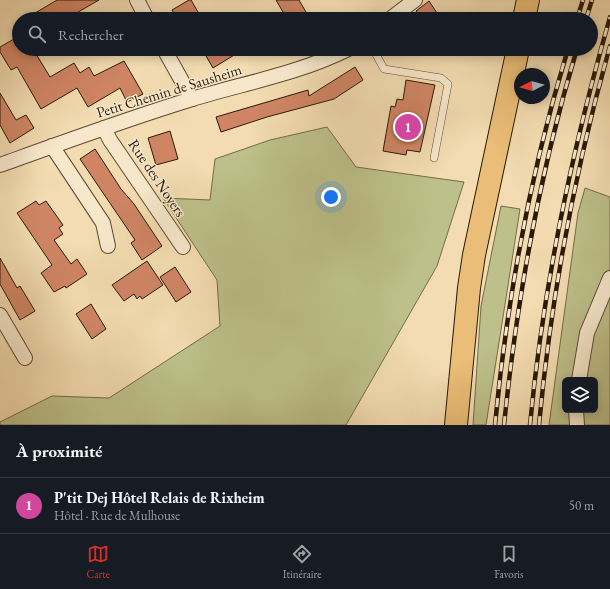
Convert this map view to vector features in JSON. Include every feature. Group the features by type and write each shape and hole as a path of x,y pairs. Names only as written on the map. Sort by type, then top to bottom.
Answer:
{"main road":[{"path":"525,12 528,0"},
{"path":"456,425 469,288 480,220 516,56"}],"street":[{"path":"137,0 143,12"},
{"path":"399,12 415,0"},
{"path":"168,56 192,99"},
{"name":"Petit Chemin de Sausheim","path":"0,165 192,99 298,70 334,56"},
{"name":"Rue des Noyers","path":"104,128 110,140 184,247"},
{"path":"52,146 103,223 108,246"},
{"path":"579,377 587,332 610,278"},
{"path":"0,315 25,358"},
{"path":"576,413 577,425"}],"lane":[{"path":"377,56 384,70 441,78 448,84 434,158"}],"green space":[{"path":"327,127 356,167 464,182 437,266 346,425 0,425 0,422 52,396 109,398 220,326 217,280 163,198 210,200 215,159 270,140"},
{"path":"585,188 610,197 610,425 549,425 578,213"},
{"path":"501,206 520,209 486,425 473,425 481,306"}],"building":[{"path":"57,0 99,0 78,12 37,12"},
{"path":"191,0 198,12 173,12 172,10"},
{"path":"276,0 299,0 306,12 283,12"},
{"path":"429,1 436,12 417,12 416,11"},
{"path":"12,40 12,56 37,56 50,77 74,63 80,73 89,67 94,76 124,61 143,94 127,102 120,88 88,107 77,88 41,109 17,67 11,70 0,52 0,47"},
{"path":"206,56 233,56 213,68"},
{"path":"355,67 363,80 334,99 267,117 221,132 216,117 308,90 309,96"},
{"path":"406,80 435,85 420,152 407,150 406,155 383,151 391,106 395,107 397,99 403,100"},
{"path":"0,93 16,120 26,115 34,128 10,143 0,125"},
{"path":"170,131 178,159 156,165 148,138"},
{"path":"95,149 121,189 134,204 162,246 142,260 131,243 135,240 80,159"},
{"path":"36,201 39,205 46,201 63,225 59,228 63,234 54,240 71,264 77,259 87,274 66,288 65,286 54,292 41,273 52,265 17,213"},
{"path":"0,258 17,288 20,286 35,311 20,320 0,284"},
{"path":"147,261 163,285 142,299 140,296 137,299 134,294 124,301 112,285"},
{"path":"175,267 191,292 176,302 160,277"},
{"path":"91,304 106,329 92,339 76,314"}],"railway":[{"path":"579,12 583,0"},
{"path":"588,12 592,0"},
{"path":"530,425 551,270 571,168 610,17"},
{"path":"539,425 550,329 566,234 575,187 597,93 610,46"},
{"path":"495,425 506,330 522,235 543,141 566,56"},
{"path":"504,425 509,377 523,282 541,188 575,56"}],"place":[{"name":"P'tit Dej Hôtel Relais de Rixheim","path":"408,127"}]}
